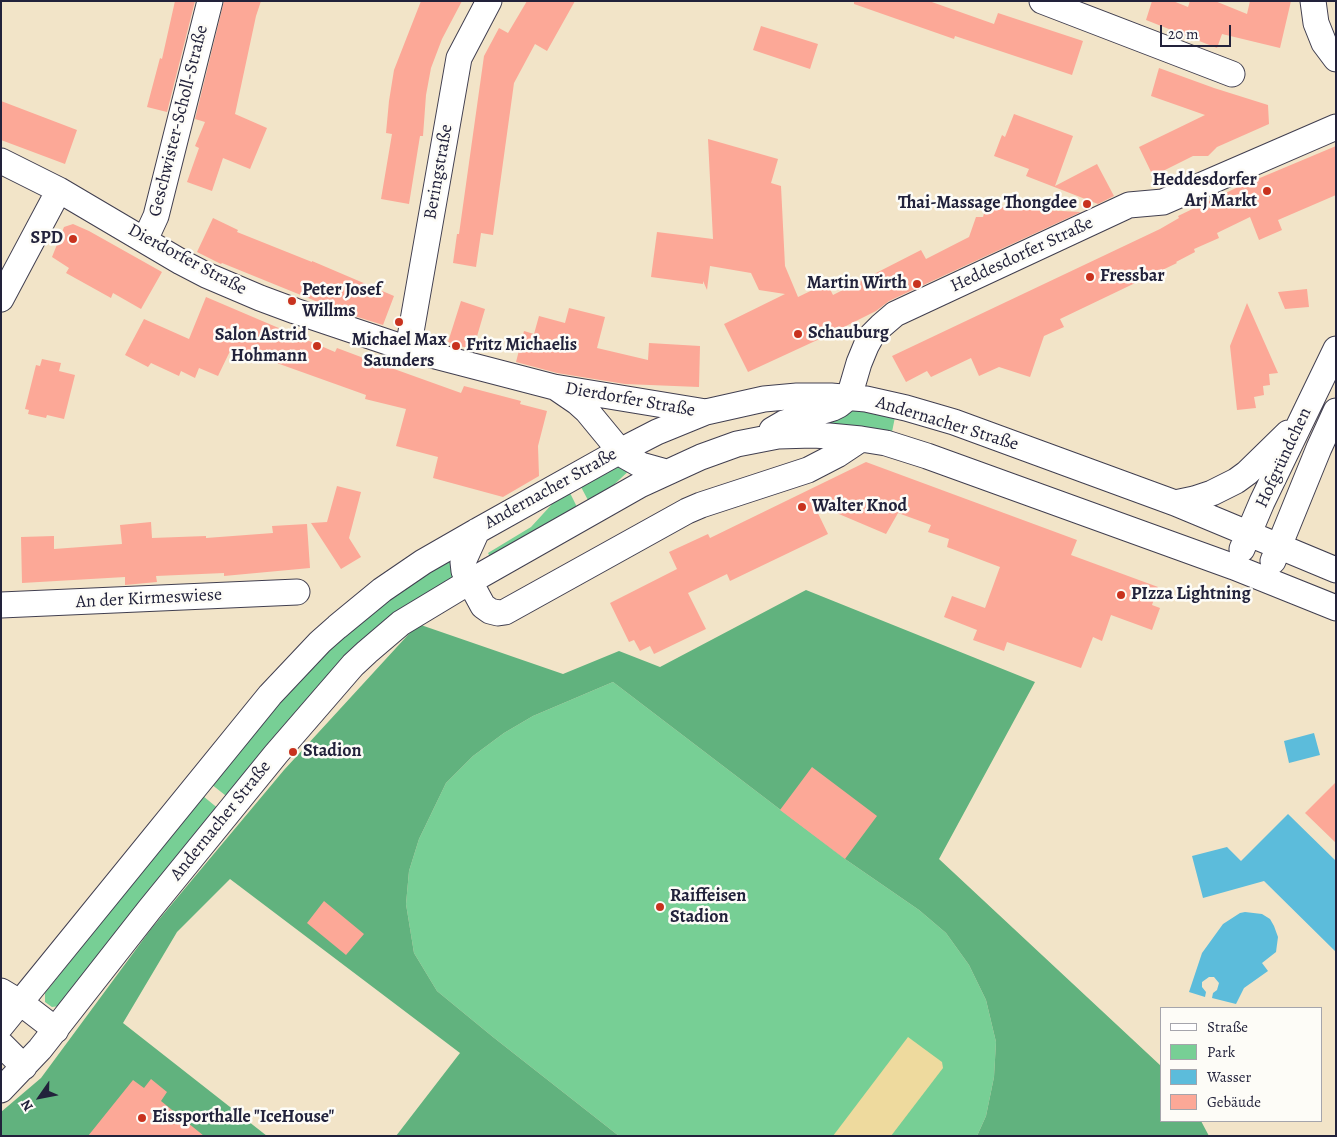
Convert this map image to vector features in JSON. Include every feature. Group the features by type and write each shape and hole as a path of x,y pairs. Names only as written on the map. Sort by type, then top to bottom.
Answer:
{"street":[{"name":"Geschwister-Scholl-Straße","path":"145,240 156,216 210,1"},
{"name":"Beringstraße","path":"408,349 459,58 489,1"},
{"path":"1042,1 1232,74"},
{"path":"1313,1 1316,22 1324,43 1336,60"},
{"name":"Heddesdorfer Straße","path":"849,398 866,346 872,335 895,314 1129,204 1163,202 1336,127"},
{"name":"Dierdorfer Straße","path":"1,161 59,190 206,275 304,314 408,349 554,387 706,412"},
{"path":"1,299 59,190"},
{"name":"Hofgründchen","path":"1234,568 1248,534 1336,350"},
{"name":"Dierdorfer Straße","path":"554,387 587,411 625,456 641,465 666,472"},
{"name":"Andernacher Straße","path":"1,1026 11,997 270,695 308,653 337,626 382,590 423,562 620,451 664,429 706,412 764,399 805,396 866,399 906,408 954,422 1175,503 1336,570"},
{"path":"758,439 777,426 833,408 849,398"},
{"name":"Hofgründchen","path":"1266,580 1319,448 1336,411"},
{"path":"1175,503 1212,493 1236,481 1248,473 1302,419"},
{"name":"Andernacher Straße","path":"1,1090 24,1068 56,1030 180,872 276,754 367,652 400,624 469,582 640,485 719,450 758,439 778,436 813,435 861,438 886,443 927,456 1234,568 1336,608"},
{"name":"Andernacher Straße","path":"477,531 464,562 464,571 483,606 490,611 505,612 687,511 808,470 837,455 861,438"},
{"name":"An der Kirmeswiese","path":"1,606 298,592"},
{"path":"11,997 56,1030"},
{"path":"1,1044 24,1068"}],"green space":[{"path":"853,410 875,412 895,417 892,432 816,425"},
{"path":"631,460 634,466 605,493 589,502 581,487"},
{"path":"570,493 578,509 491,559 488,553 531,527 553,503"},
{"path":"461,552 459,575 230,799 211,784 274,707 320,658 366,616 408,585"},
{"path":"806,590 1035,682 939,859 1160,1065 1160,1122 1202,1122 1209,1136 977,1136 986,1116 994,1077 996,1042 986,1000 969,965 946,933 919,910 845,859 613,682 533,716 504,733 473,756 446,783 419,839 409,871 406,904 414,953 437,991 619,1136 396,1136 460,1053 230,879 177,932 123,1023 267,1136 1,1136 1,1112 41,1078 151,929 284,770 418,624 563,674 619,651 660,667"},
{"name":"Raiffeisen Stadion","path":"613,682 845,859 919,910 946,933 969,965 986,1000 996,1042 994,1077 986,1116 977,1136 619,1136 437,991 414,953 406,904 409,871 419,839 446,783 473,756 504,733 533,716"},
{"path":"203,796 220,810 60,1006 52,1007 45,1002 45,993"}],"sand":[{"path":"908,1037 942,1062 943,1068 891,1136 833,1136"}],"water":[{"path":"1314,733 1320,755 1289,763 1284,741"},
{"path":"1288,814 1336,861 1336,952 1264,881 1203,898 1192,856 1227,847 1241,861"},
{"path":"1240,913 1262,914 1270,919 1274,926 1278,937 1276,952 1262,963 1268,971 1244,988 1236,1004 1212,998 1219,983 1214,977 1209,977 1202,982 1202,987 1206,992 1205,997 1189,992 1202,953 1223,924"}],"building":[{"path":"175,1 195,1 167,112 147,107 160,58 162,59"},
{"path":"224,1 261,1 256,16 235,114 267,128 250,169 223,158 212,191 187,182 199,148 195,146 205,122 195,119"},
{"path":"421,1 462,1 442,39 431,68 426,95 423,136 420,136 409,204 381,199 392,134 386,133 394,70"},
{"path":"527,1 575,1 547,51 535,44 514,83 493,235 481,233 476,267 453,263 457,234 459,234 484,56 499,28 508,33"},
{"path":"854,1 929,1 994,24 998,13 1083,41 1072,75 955,36 954,39 854,4"},
{"path":"1152,1 1173,1 1188,7 1190,1 1215,1 1247,14 1250,1 1291,1 1280,48 1222,34 1217,48 1146,20"},
{"path":"761,26 818,44 810,69 753,50"},
{"path":"1159,68 1268,105 1269,124 1217,147 1208,156 1193,156 1153,176 1139,147 1205,115 1151,96"},
{"path":"1,101 77,130 65,164 1,140"},
{"path":"1014,114 1073,136 1055,186 1097,164 1114,196 1098,204 1026,176 1029,169 994,156 1002,135 1005,137"},
{"path":"708,139 778,159 771,183 781,186 785,266 798,297 827,283 833,295 921,250 926,259 969,237 976,217 983,217 987,203 1006,208 1081,212 889,301 876,311 748,372 724,324 785,294 759,290 751,273 710,266 707,290 703,281 703,284 651,277 657,232 713,239"},
{"path":"1336,146 1336,195 1278,220 1282,230 1259,240 1250,217 1217,233 1219,238 1194,249 1195,252 1177,263 1060,319 1064,327 1044,336 1030,377 999,367 979,376 971,358 931,377 927,371 906,382 892,356 1160,229 1179,218 1178,216 1236,188"},
{"path":"213,218 238,230 237,232 394,296 383,325 345,313 221,264 197,252"},
{"path":"73,224 162,272 141,309 113,293 111,298 66,273 69,268 52,257 64,227"},
{"path":"1307,289 1309,307 1285,309 1278,292"},
{"path":"206,297 335,352 337,348 461,393 464,386 521,401 520,404 547,411 538,446 539,476 503,497 433,478 438,457 396,446 406,409 365,399 366,395 232,347 218,376 199,368 195,378 181,371 179,376 151,363 148,367 125,355 144,319 189,339"},
{"path":"461,301 485,309 473,350 448,342"},
{"path":"1247,303 1278,373 1269,374 1270,385 1263,386 1264,395 1254,397 1256,408 1237,410 1230,346"},
{"path":"569,308 605,317 597,348 648,360 649,343 700,346 699,387 625,384 557,373 516,362 524,331 534,334 539,316 565,323"},
{"path":"42,359 61,363 59,371 75,375 64,419 47,415 46,418 28,414 29,410 25,409 36,365 40,366"},
{"path":"866,462 1077,540 1071,555 1158,587 1152,605 1160,608 1152,630 1111,615 1102,641 1093,637 1081,668 1007,642 1004,651 973,640 977,630 944,617 952,596 985,608 1000,567 947,547 949,539 928,532 931,525 898,513 886,534 813,503 828,534 730,581 727,574 688,593 706,629 654,654 650,646 640,651 634,640 629,642 610,603 677,569 669,552 708,534 710,538"},
{"path":"337,486 361,492 349,538 361,557 341,569 311,523 327,522"},
{"path":"151,522 152,538 206,536 206,538 273,533 272,526 307,524 310,568 224,576 224,573 156,576 157,582 125,585 125,577 22,583 21,537 54,536 54,549 122,544 120,525"},
{"path":"812,767 877,816 845,859 780,810"},
{"path":"1336,782 1336,843 1305,813"},
{"path":"324,901 364,934 346,955 307,923"},
{"name":"Eissporthalle \"IceHouse\"","path":"151,1079 167,1092 161,1101 204,1136 88,1136 133,1080 144,1088"}],"place":[{"name":"Heddesdorfer Arj Markt","path":"1267,191"},
{"name":"Thai-Massage Thongdee","path":"1087,204"},
{"name":"SPD","path":"73,239"},
{"name":"Fressbar","path":"1090,277"},
{"name":"Martin Wirth","path":"917,284"},
{"name":"Peter Josef Willms","path":"292,301"},
{"name":"Michael Max Saunders","path":"399,322"},
{"name":"Schauburg","path":"798,334"},
{"name":"Salon Astrid Hohmann","path":"317,346"},
{"name":"Fritz Michaelis","path":"456,346"},
{"name":"Walter Knod","path":"802,507"},
{"name":"PIzza Lightning","path":"1121,595"},
{"name":"Stadion","path":"293,752"},
{"name":"Raiffeisen Stadion","path":"660,907"},
{"name":"Eissporthalle \"IceHouse\"","path":"142,1118"}]}
